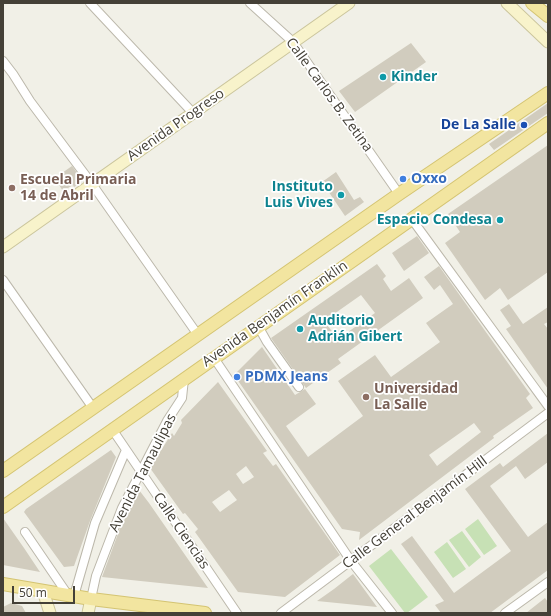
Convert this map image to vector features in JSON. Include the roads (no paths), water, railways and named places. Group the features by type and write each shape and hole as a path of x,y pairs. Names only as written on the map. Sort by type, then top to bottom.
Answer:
{"main road":[{"path":"532,3 548,16"},
{"name":"Avenida Benjamín Franklin","path":"3,471 399,194 548,93"},
{"name":"Avenida Benjamín Franklin","path":"3,507 548,123"},
{"path":"3,584 91,599 205,613"}],"street":[{"path":"90,3 193,113"},
{"name":"Calle Carlos B. Zetina","path":"250,3 294,42 399,194"},
{"name":"Avenida Progreso","path":"3,247 350,3"},
{"path":"507,3 548,42"},
{"path":"3,61 198,335"},
{"path":"412,218 548,406"},
{"path":"3,280 93,408"},
{"path":"258,326 267,342 299,387"},
{"path":"214,358 351,561 392,613"},
{"name":"Avenida Tamaulipas","path":"88,613 96,576 122,508 167,421 182,398 184,379"},
{"name":"Calle General Benjamín Hill","path":"281,613 548,413"},
{"name":"Calle Ciencias","path":"112,429 237,613"},
{"name":"Avenida Tamaulipas","path":"71,596 95,523 126,450"},
{"path":"25,532 71,596"},
{"path":"505,613 548,582"},
{"path":"43,591 50,613"}],"place":[{"name":"Kinder","path":"383,77"},
{"name":"De La Salle","path":"524,125"},
{"name":"Oxxo","path":"403,179"},
{"name":"Escuela Primaria 14 de Abril","path":"12,188"},
{"name":"Instituto Luis Vives","path":"341,195"},
{"name":"Espacio Condesa","path":"500,220"},
{"name":"Auditorio Adrián Gibert","path":"300,329"},
{"name":"PDMX Jeans","path":"237,377"},
{"name":"Universidad La Salle","path":"366,397"}]}
